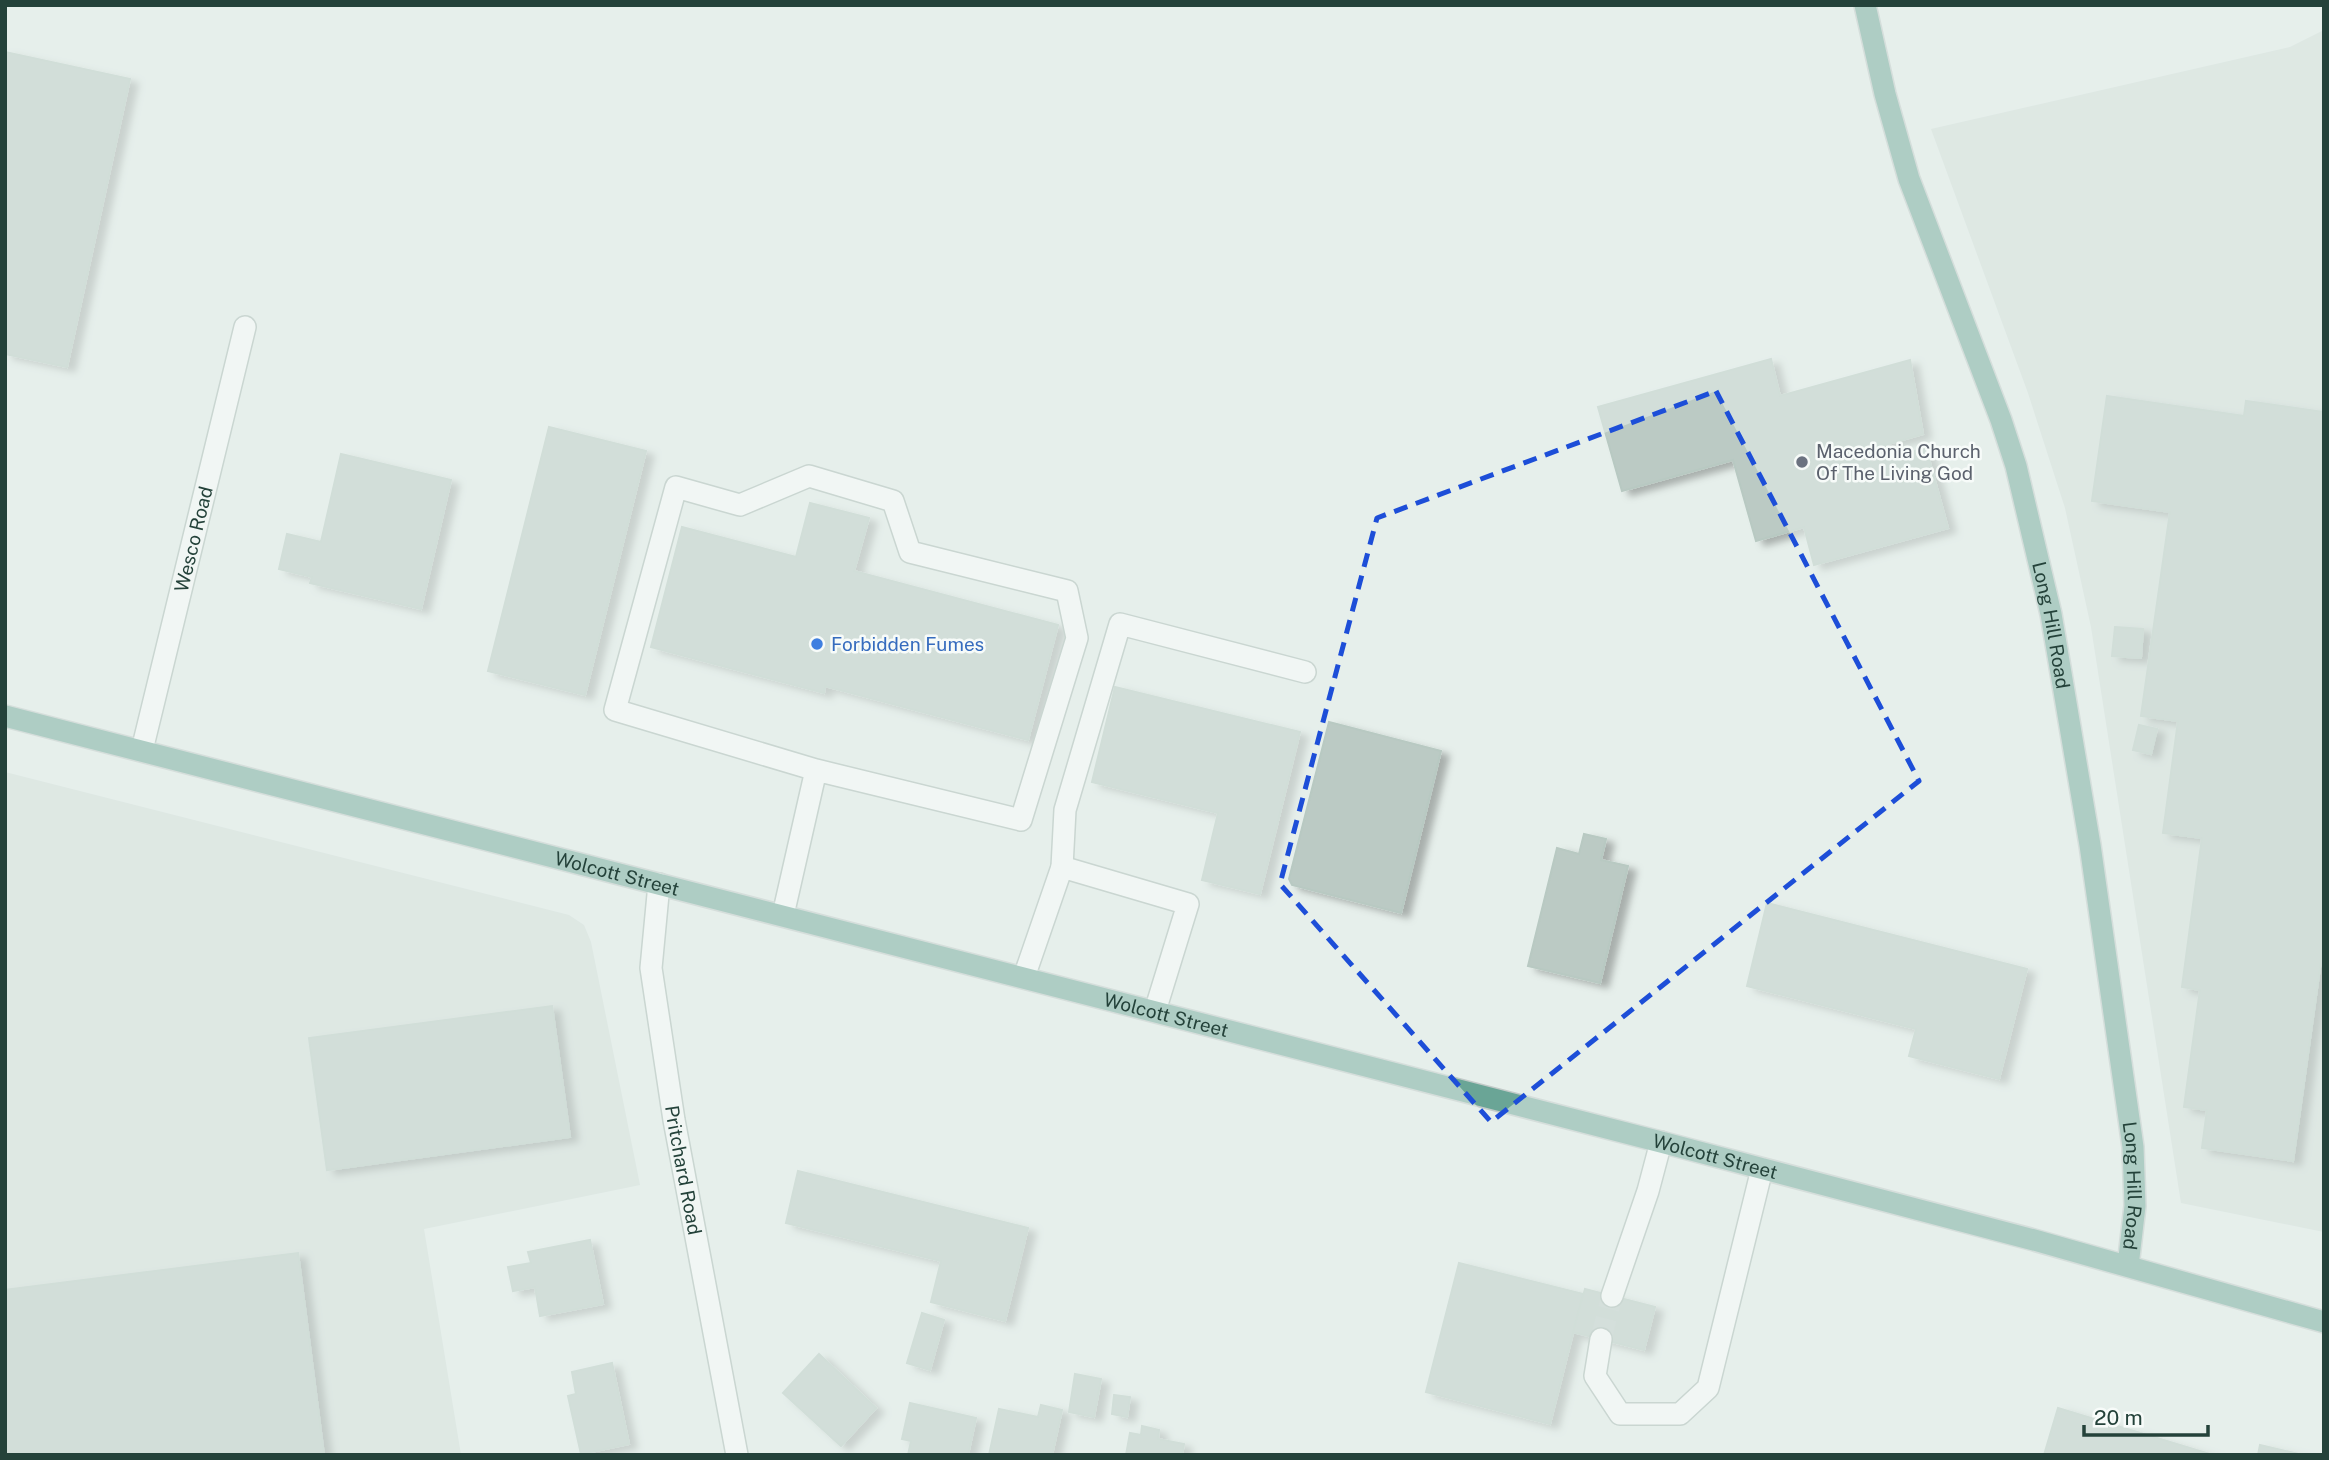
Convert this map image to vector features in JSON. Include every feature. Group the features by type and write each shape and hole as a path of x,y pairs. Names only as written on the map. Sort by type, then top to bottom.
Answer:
{"main road":[{"name":"Long Hill Road","path":"1864,5 1909,178 2001,419 2051,614 2090,845 2133,1147 2135,1206 2128,1266"},
{"name":"Wolcott Street","path":"5,716 1661,1142 2128,1266 2324,1322"}],"street":[{"name":"Wesco Road","path":"142,750 246,327"},
{"path":"809,476 893,501 911,552 1067,591 1077,638 1021,820 816,770 615,710 676,487 740,505 809,476"},
{"path":"1024,977 1062,867 1065,810 1120,624 1305,672"},
{"path":"783,915 816,770"},
{"path":"1062,867 1188,904 1155,1011"},
{"name":"Pritchard Road","path":"659,884 651,968 674,1121 737,1455"},
{"path":"1612,1296 1648,1191 1661,1142"},
{"path":"1601,1339 1594,1376 1620,1414 1680,1414 1708,1388 1762,1169"}],"highlighted area":[{"path":"1716,391 1919,781 1491,1122 1280,884 1377,518"}],"shaded area":[{"path":"2324,30 2324,1232 2181,1203 2091,627 2065,508 2028,393 1931,129 2290,47"},
{"path":"5,772 569,915 584,925 591,942 640,1185 424,1229 461,1455 5,1455"}],"building":[{"path":"5,52 130,79 67,367 5,354"},
{"name":"Macedonia Church Of The Living God","path":"1771,359 1780,396 1910,360 1923,434 1867,450 1871,463 1926,448 1948,528 1814,565 1804,527 1756,541 1733,460 1622,491 1598,407"},
{"path":"2107,396 2244,416 2246,401 2324,412 2324,939 2293,1161 2202,1148 2207,1110 2184,1107 2200,990 2182,987 2202,838 2163,833 2178,721 2141,716 2170,512 2092,501"},
{"path":"549,427 646,451 585,695 488,671"},
{"path":"341,454 451,480 421,609 310,583 312,577 279,569 287,534 321,542"},
{"path":"810,503 869,518 854,571 1058,625 1028,740 825,686 824,693 651,647 682,527 796,557"},
{"path":"2115,627 2143,629 2141,658 2112,656"},
{"path":"1115,687 1300,732 1260,894 1202,880 1218,813 1092,782"},
{"path":"1329,722 1441,751 1401,913 1292,885 1289,879"},
{"path":"2139,725 2157,729 2151,754 2133,750"},
{"path":"1584,834 1606,839 1601,860 1628,866 1600,983 1528,966 1557,848 1579,854"},
{"path":"1767,903 2027,969 1999,1079 1909,1056 1916,1029 1747,986"},
{"path":"552,1006 570,1137 327,1170 309,1038"},
{"path":"798,1171 1028,1228 1005,1321 931,1302 941,1261 786,1223"},
{"path":"590,1240 603,1304 540,1316 535,1287 513,1291 508,1267 531,1263 528,1252"},
{"path":"298,1253 324,1455 5,1455 5,1290"},
{"path":"1459,1263 1583,1294 1550,1424 1426,1392"},
{"path":"1585,1289 1655,1307 1644,1350 1573,1332"},
{"path":"922,1313 944,1320 930,1370 907,1363"},
{"path":"819,1354 876,1408 841,1446 783,1393"},
{"path":"612,1363 629,1444 581,1454 568,1396 576,1394 572,1372"},
{"path":"1075,1374 1101,1379 1094,1417 1069,1412"},
{"path":"1114,1395 1130,1397 1127,1417 1112,1414"},
{"path":"910,1403 976,1418 968,1455 908,1455 911,1441 902,1439"},
{"path":"1041,1405 1062,1410 1052,1455 989,1455 999,1409 1038,1417"},
{"path":"2058,1408 2213,1455 2044,1455"},
{"path":"1142,1426 1159,1430 1158,1439 1184,1444 1182,1455 1126,1455 1130,1433 1141,1435"},
{"path":"2260,1445 2303,1455 2258,1455"}],"tunnel":[{"path":"1601,1339 1612,1296"}],"place":[{"name":"Macedonia Church Of The Living God","path":"1802,462"},
{"name":"Forbidden Fumes","path":"817,644"}]}
